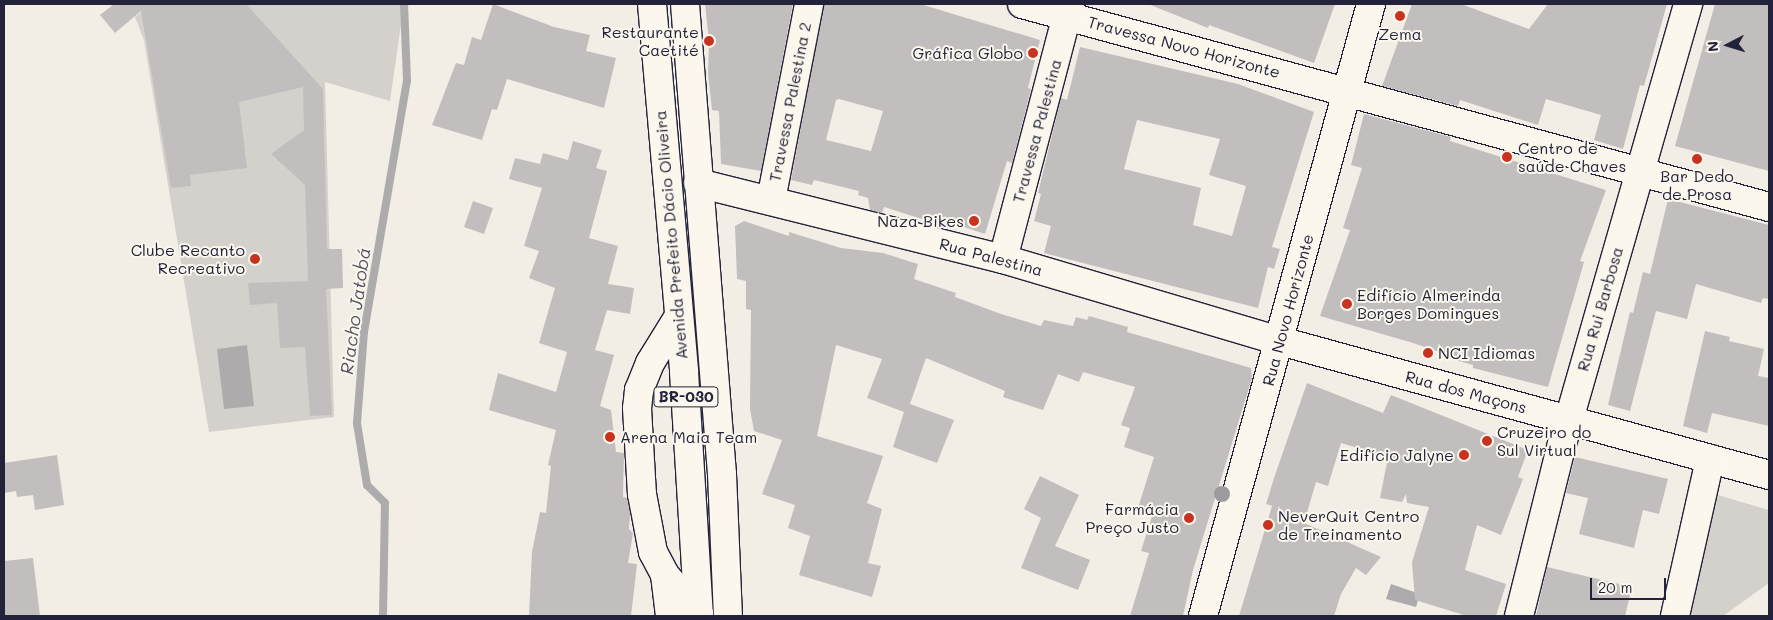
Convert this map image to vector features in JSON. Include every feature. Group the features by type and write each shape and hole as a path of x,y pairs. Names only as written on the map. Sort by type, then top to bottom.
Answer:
{"street":[{"name":"Avenida Prefeito Dácio Oliveira","path":"652,4 679,316 699,615"},
{"name":"Avenida Prefeito Dácio Oliveira","path":"685,4 722,474 728,616"},
{"name":"Travessa Palestina 2","path":"771,200 809,4"},
{"name":"Travessa Novo Horizonte","path":"1022,4 1069,10 1345,92 1769,207"},
{"name":"Rua Novo Horizonte","path":"1203,616 1280,341 1345,92 1371,4"},
{"name":"Rua Rui Barbosa","path":"1519,616 1569,419 1688,4"},
{"name":"Travessa Palestina","path":"1003,259 1069,10"},
{"name":"Rua Palestina","path":"698,183 1003,259 1280,341"},
{"path":"679,316 644,375 636,408 647,530 653,552 665,575 699,615"},
{"name":"Rua dos Maçons","path":"1280,341 1769,475"},
{"path":"1675,616 1710,458"},
{"path":"665,575 670,616"}],"shaded area":[{"name":"Clube Recanto Recreativo","path":"151,4 404,4 390,101 325,82 334,417 209,432 144,40 135,17"},
{"path":"247,345 254,406 224,409 217,349"},
{"path":"1714,494 1769,510 1769,583 1723,616 1682,616"},
{"path":"1391,584 1420,594 1416,607 1386,599"}],"building":[{"path":"114,4 246,4 323,89 327,249 342,249 343,288 326,289 332,415 310,416 305,347 280,348 277,303 250,305 248,283 308,281 305,185 271,154 304,130 303,87 239,102 247,168 190,175 191,186 171,188 141,11 115,33 100,15"},
{"path":"493,4 554,27 590,35 586,51 616,58 604,108 507,79 497,110 492,109 482,140 432,125 456,63 464,65 472,37 481,40"},
{"path":"705,4 793,4 761,171 721,164 719,111 712,110 708,73 709,42"},
{"path":"824,4 920,4 1040,40 1028,88 1031,89 1012,163 1007,161 985,234 952,223 950,228 884,207 882,213 870,210 868,198 858,195 859,191 814,180 812,185 791,180","holes":["839,99 883,111 871,151 826,140 836,100"]},
{"path":"1148,4 1335,4 1314,63 1209,25 1208,28"},
{"path":"1412,4 1461,4 1529,29 1548,4 1667,4 1644,86 1640,85 1623,149 1594,140 1601,115 1546,99 1538,125 1460,100 1458,106 1382,86"},
{"path":"1715,4 1769,4 1769,171 1675,146"},
{"path":"1080,47 1238,84 1314,112 1272,247 1280,249 1274,269 1268,267 1258,308 1044,253 1051,226 1034,221 1041,194 1038,193 1061,98 1067,100","holes":["1137,120 1220,139 1209,175 1246,186 1232,236 1193,225 1201,188 1124,169"]},
{"path":"1364,114 1451,137 1450,141 1606,190 1580,261 1584,262 1548,387 1473,368 1473,365 1441,356 1442,353 1413,343 1320,316 1350,230 1343,228 1362,168 1351,165"},
{"path":"573,141 602,150 596,168 607,171 589,238 618,246 608,284 634,288 630,314 607,310 595,350 614,355 600,406 611,410 616,452 624,453 623,497 627,498 630,513 629,529 633,533 628,563 637,564 631,616 529,616 532,552 540,512 546,513 551,466 548,465 556,430 489,410 498,373 556,392 567,352 539,343 555,288 529,278 539,251 524,246 542,188 509,179 515,158 540,164 543,153 568,160"},
{"path":"1668,199 1769,225 1769,299 1763,298 1761,303 1696,284 1687,319 1656,311 1630,411 1608,405 1630,312 1633,313 1643,272 1650,274"},
{"path":"473,201 493,208 484,234 464,227"},
{"path":"744,221 789,236 789,232 841,248 883,253 918,264 914,279 956,293 955,297 1041,326 1044,320 1073,326 1076,317 1087,320 1089,316 1128,327 1127,332 1251,368 1252,378 1193,570 1183,616 1130,616 1149,553 1141,551 1153,513 1138,508 1154,457 1124,447 1130,428 1121,425 1135,387 1083,372 1079,382 1058,374 1043,410 1003,397 1005,391 926,358 910,404 954,420 937,463 893,447 904,412 867,398 882,359 836,345 817,436 883,456 867,503 882,509 868,563 881,566 872,597 799,575 810,536 788,528 795,505 762,494 782,440 754,431 750,409 751,310 746,309 746,281 737,279 735,226"},
{"path":"1705,331 1730,337 1729,341 1764,349 1758,376 1769,378 1769,426 1712,413 1707,433 1683,426"},
{"path":"1307,383 1383,413 1391,395 1528,450 1518,477 1523,479 1501,535 1477,525 1465,570 1506,584 1496,616 1467,616 1415,600 1412,562 1429,507 1407,503 1406,494 1402,502 1380,498 1388,457 1341,443 1328,486 1316,482 1304,523 1381,557 1366,575 1356,568 1341,594 1334,616 1239,616 1272,506 1266,504"},
{"path":"57,455 64,505 35,510 33,495 17,497 16,491 4,493 4,463"},
{"path":"1575,457 1668,479 1659,514 1643,510 1634,548 1579,534 1588,498 1566,493"},
{"path":"1040,476 1079,495 1055,546 1090,560 1078,590 1021,568 1041,518 1024,509"},
{"path":"33,558 40,616 4,616 4,561"},
{"path":"1547,567 1632,587 1625,616 1536,616"}],"waterway":[{"name":"Riacho Jatobá","path":"383,616 385,503 367,485 357,423 364,332 407,81 404,4"}],"place":[{"name":"Zema","path":"1400,16"},
{"name":"Restaurante Caetité","path":"709,41"},
{"name":"Gráfica Globo","path":"1033,53"},
{"name":"Centro de saúde Chaves","path":"1507,157"},
{"name":"Bar Dedo de Prosa","path":"1697,159"},
{"name":"Naza Bikes","path":"974,221"},
{"name":"Clube Recanto Recreativo","path":"255,259"},
{"name":"Edifício Almerinda Borges Domingues","path":"1347,304"},
{"name":"NCI Idiomas","path":"1428,353"},
{"name":"Arena Maia Team","path":"610,437"},
{"name":"Cruzeiro do Sul Virtual","path":"1487,441"},
{"name":"Edifício Jalyne","path":"1464,455"},
{"name":"Farmácia Preço Justo","path":"1189,518"},
{"name":"NeverQuit Centro de Treinamento","path":"1268,525"}]}
